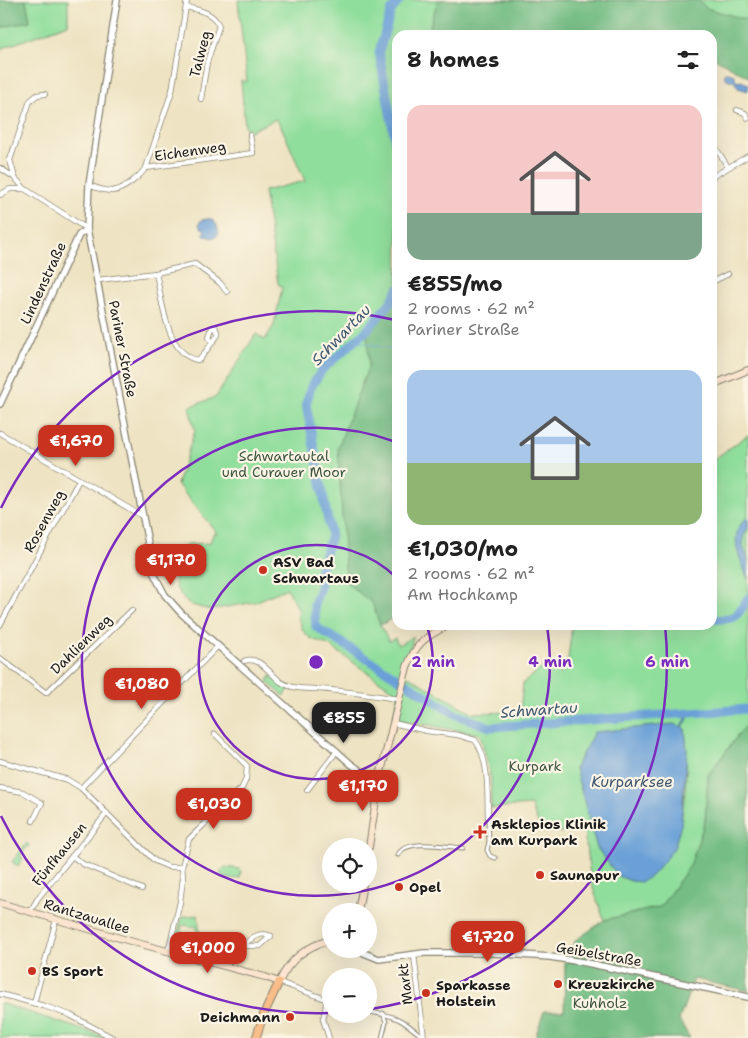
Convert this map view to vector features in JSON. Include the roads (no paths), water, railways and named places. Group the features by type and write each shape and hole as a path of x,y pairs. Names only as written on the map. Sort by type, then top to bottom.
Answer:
{"main road":[{"path":"717,383 748,370"},
{"path":"370,838 379,780 404,678 411,658 424,639 439,630"},
{"name":"Rantzauallee","path":"0,903 279,982"},
{"path":"256,1038 263,1016 288,966 302,951 322,942"}],"street":[{"name":"Pariner Straße","path":"117,0 89,185 87,229 154,574 165,595 181,613 337,752 370,778 379,780"},
{"path":"146,168 172,91 187,0"},
{"name":"Talweg","path":"186,8 204,12 214,18 219,26 207,62 201,99"},
{"path":"15,178 10,160 12,150 30,101 37,96 45,94"},
{"path":"737,110 745,113 748,118"},
{"name":"Eichenweg","path":"89,185 105,190 117,190 138,176 146,168 253,153 250,135"},
{"path":"717,150 728,167"},
{"path":"717,174 748,156"},
{"path":"0,168 15,178 25,189 87,229"},
{"path":"0,195 10,189 25,189"},
{"name":"Lindenstraße","path":"0,404 79,235 87,229"},
{"path":"98,280 156,273 195,264 220,283 227,292"},
{"path":"156,273 167,325 176,345 191,358 198,360 212,343"},
{"path":"717,280 728,274"},
{"path":"0,433 142,516"},
{"name":"Rosenweg","path":"0,625 79,480"},
{"name":"Dahlienweg","path":"0,658 46,693 132,610"},
{"path":"81,788 218,646"},
{"path":"244,661 249,659 255,660 282,683 291,687 398,699"},
{"path":"393,723 475,740 483,753 487,783 489,842 487,852 495,858"},
{"path":"168,952 180,902 183,878 182,867 189,839 242,788 246,779 247,766 215,734"},
{"path":"307,790 337,752"},
{"path":"0,761 68,780 81,788 155,860 169,867 182,867"},
{"path":"0,788 23,792 42,803 33,821"},
{"name":"Fünfhausen","path":"30,912 38,898 107,813"},
{"path":"398,855 405,847 416,844 463,848"},
{"path":"72,856 83,864 142,889"},
{"path":"34,1003 56,920"},
{"path":"196,959 206,951 243,946 260,946 271,936 267,934 254,935 243,946"},
{"name":"Geibelstraße","path":"414,955 426,953 493,953 550,957 748,997"},
{"name":"Markt","path":"377,958 414,955 424,1038"},
{"path":"279,982 322,998"},
{"path":"0,994 70,1015 113,1038"},
{"name":"Markt","path":"377,1013 383,1013 408,1023 424,1038"},
{"path":"382,1038 386,1022 383,1013"},
{"path":"323,1023 329,1038"}],"water":[{"path":"726,72 734,75 737,82 741,81 748,84 748,91 738,88 734,81 726,79 724,76"},
{"path":"212,219 217,225 219,233 216,237 211,238 203,234 205,231 199,224 201,220"},
{"path":"748,517 748,528 743,537 743,546 748,560 748,579 739,555 736,539 741,524"},
{"name":"Kurparksee","path":"688,713 687,721 682,727 685,729 687,751 681,825 674,848 651,876 641,882 631,881 618,876 597,848 575,768 594,732 674,724 680,727"}],"waterway":[{"name":"Schwartau","path":"392,124 379,52 391,11 400,0"},
{"name":"Schwartau","path":"392,300 366,331 322,370 311,387 306,404 331,536 319,572 321,585 314,604 316,627 457,715 490,727 748,709"},
{"path":"356,341 392,350"},
{"path":"717,619 731,618 738,614 748,598"}],"place":[{"name":"ASV Bad Schwartaus","path":"263,570"},
{"name":"Asklepios Klinik am Kurpark","path":"480,832"},
{"name":"Saunapur","path":"540,875"},
{"name":"Opel","path":"399,887"},
{"name":"BS Sport","path":"32,971"},
{"name":"Kreuzkirche","path":"558,984"},
{"name":"Sparkasse Holstein","path":"426,993"},
{"name":"Deichmann","path":"290,1017"}],"park label":[{"name":"Schwartautal und Curauer Moor","path":"284,464"},
{"name":"Kurpark","path":"535,766"},
{"name":"Kuhholz","path":"600,1003"}]}
